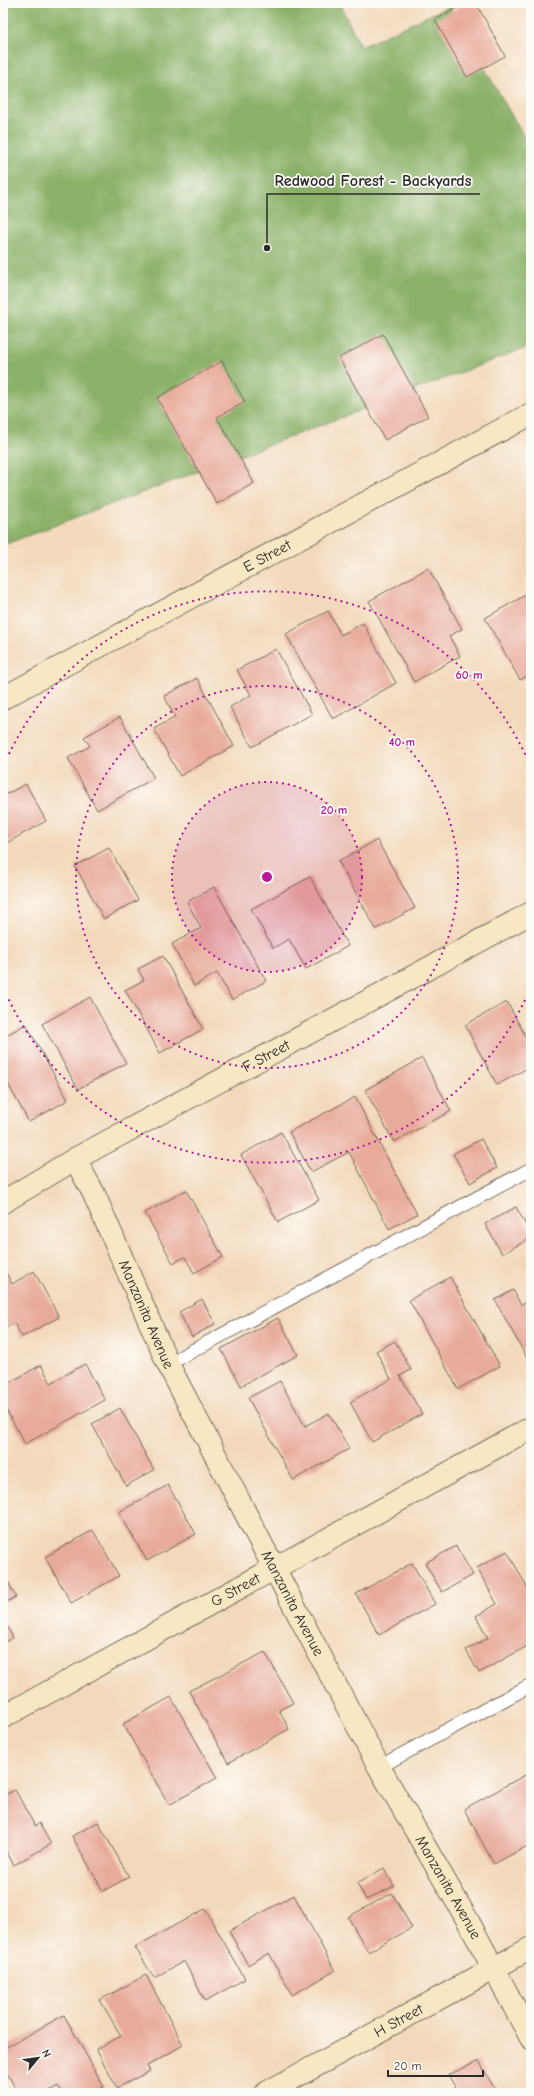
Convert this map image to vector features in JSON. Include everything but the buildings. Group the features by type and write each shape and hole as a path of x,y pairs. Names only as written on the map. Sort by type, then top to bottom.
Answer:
{"street":[{"name":"E Street","path":"3,698 531,414"},
{"name":"F Street","path":"3,1202 75,1159 531,913"},
{"name":"Manzanita Avenue","path":"75,1159 94,1194 168,1364 379,1767 494,1968 531,2038"},
{"name":"G Street","path":"3,1717 531,1428"},
{"name":"H Street","path":"266,2093 531,1948"}],"lane":[{"path":"168,1364 531,1169"},
{"path":"379,1767 531,1684"}],"green space":[{"path":"3,3 339,3 361,47 449,6 531,149 531,346 3,545"}],"place":[{"name":"Redwood Forest - Backyards","path":"267,248"}]}
